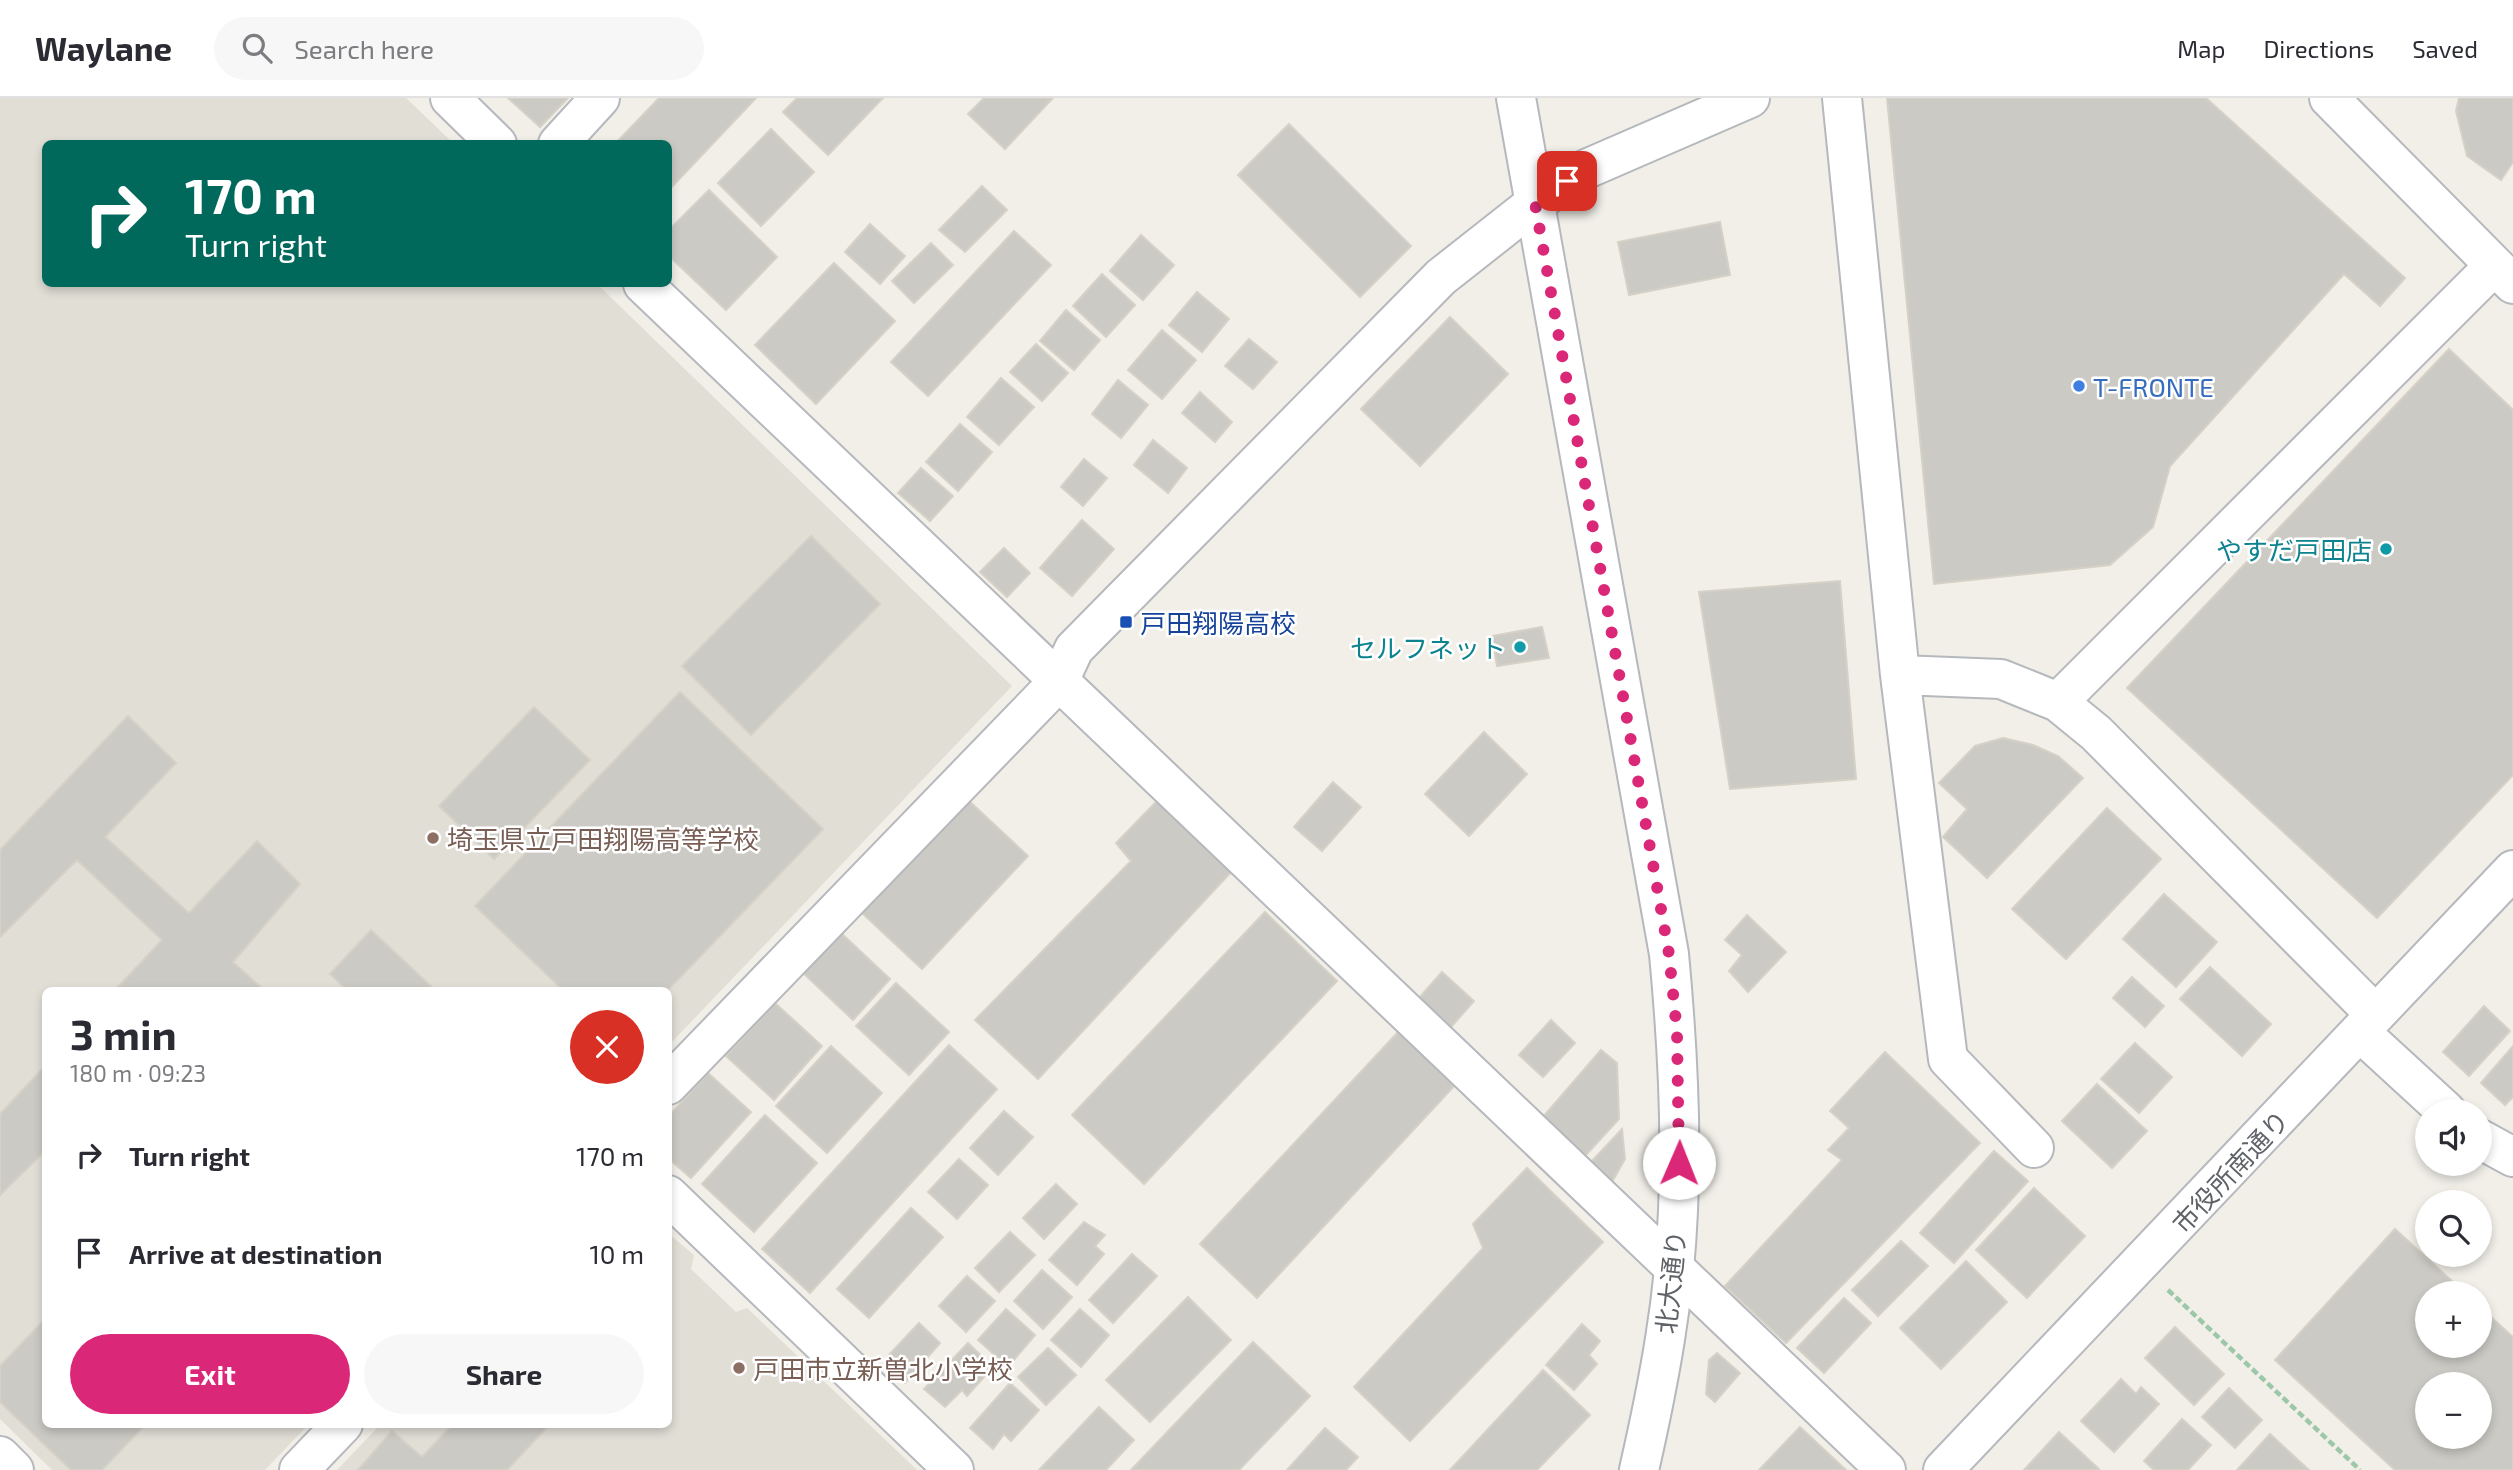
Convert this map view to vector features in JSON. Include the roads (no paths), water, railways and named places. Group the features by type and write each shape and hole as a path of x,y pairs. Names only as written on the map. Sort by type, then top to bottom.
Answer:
{"street":[{"path":"450,98 493,140"},
{"path":"562,140 600,98"},
{"name":"北大通り","path":"1516,98 1669,954 1680,1111 1679,1189 1666,1336 1639,1470"},
{"path":"672,1081 1059,681 1074,649 1441,277 1535,203 1584,170 1749,98"},
{"path":"1843,98 1900,675 1948,1059 2034,1149"},
{"path":"2058,702 2504,275 2329,98"},
{"path":"646,287 1886,1470"},
{"path":"1900,675 2001,679 2058,702 2096,733 2435,1099"},
{"name":"市役所南通り","path":"1943,1470 2513,870"},
{"path":"2492,1146 2513,1157"},
{"path":"672,1199 954,1470"},
{"path":"299,1470 339,1428"},
{"path":"0,1456 14,1470"}],"place":[{"name":"T-FRONTE","path":"2079,386"},
{"name":"やすだ戸田店","path":"2386,549"},
{"name":"戸田翔陽高校","path":"1126,622"},
{"name":"セルフネット","path":"1520,647"},
{"name":"埼玉県立戸田翔陽高等学校","path":"433,838"},
{"name":"戸田市立新曽北小学校","path":"739,1368"}]}
